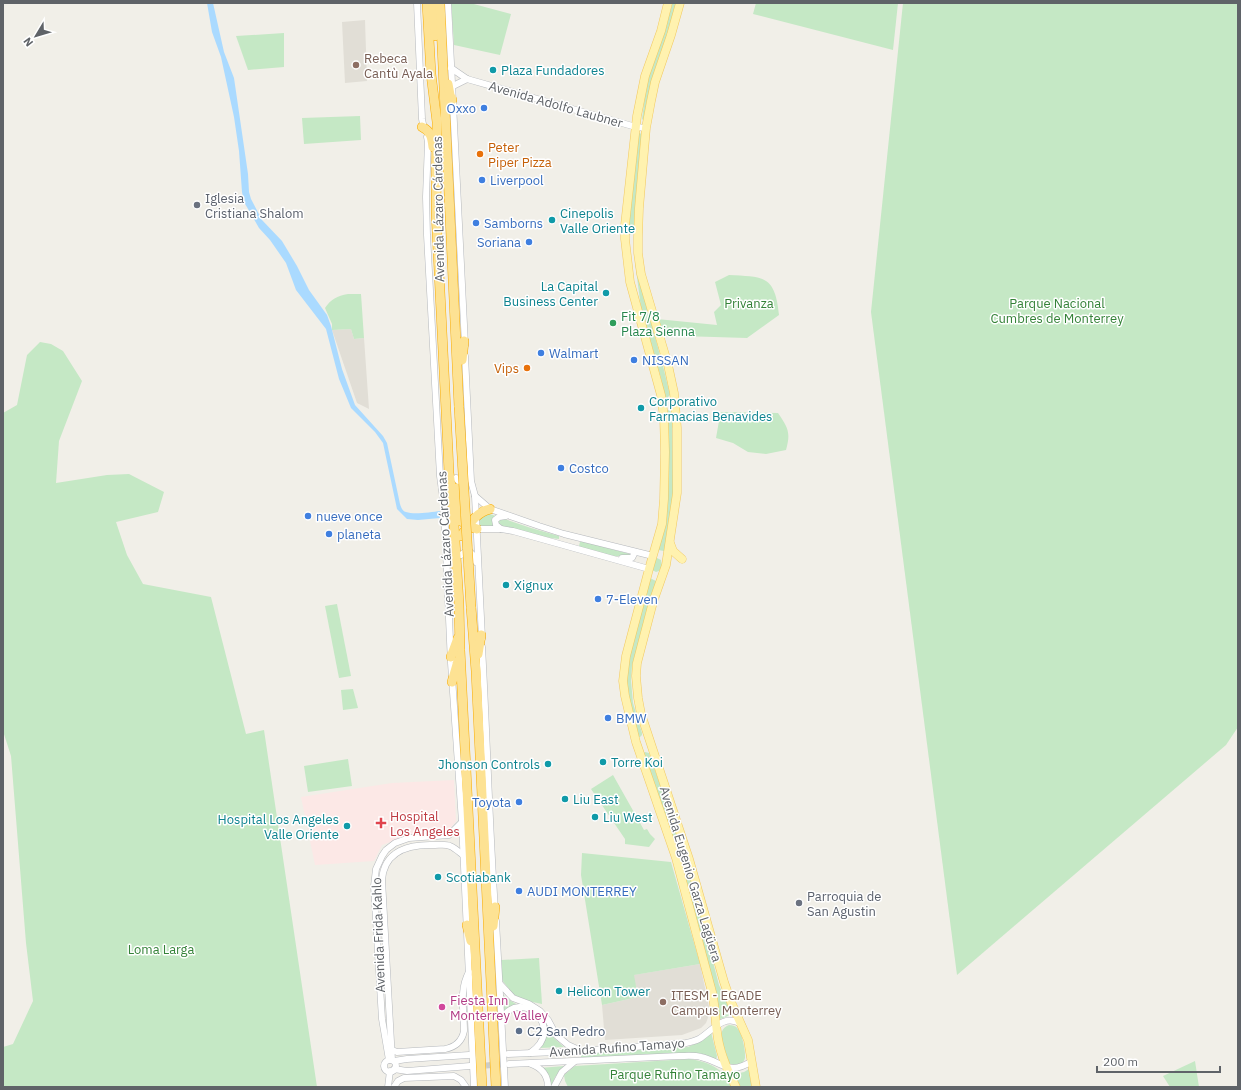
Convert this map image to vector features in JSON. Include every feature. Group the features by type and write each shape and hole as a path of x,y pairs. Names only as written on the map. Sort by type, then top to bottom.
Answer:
{"highway":[{"name":"Avenida Lázaro Cárdenas","path":"431,4 440,16 459,404 476,671 496,1087"},
{"name":"Avenida Lázaro Cárdenas","path":"431,4 431,74 437,122 436,212 449,473 452,493 459,604 482,1087"},
{"path":"431,4 437,73 440,89 443,94"},
{"path":"440,16 444,27 447,77 449,92 452,100"},
{"path":"422,127 427,129 432,138 433,154 437,170"},
{"path":"459,404 462,393 462,353 464,341"},
{"path":"447,417 450,423 460,502 462,592 459,604"},
{"path":"460,502 477,530"},
{"path":"460,536 472,521 483,511 490,509"},
{"path":"460,518 472,521"},
{"path":"451,657 460,632"},
{"path":"476,671 481,635"},
{"path":"452,682 460,650"},
{"path":"480,764 488,796"},
{"path":"490,951 495,907"},
{"path":"467,925 476,963"}],"main road":[{"name":"Avenida Eugenio Garza Lagüera","path":"668,3 661,32 645,76 636,127 625,225 625,239 630,282 656,372 662,403 665,452 664,499 662,524 625,662 623,680 626,705 636,742 676,858 712,992 719,1044 726,1067 736,1087"},
{"path":"637,305 639,298 631,244 633,240 638,237 646,128 655,82 680,3"},
{"name":"Avenida Eugenio Garza Lagüera","path":"638,237 638,253 641,274 671,377 676,401 678,480 676,506 666,565 652,602 636,671 636,687 639,706 689,859 724,982 750,1046 756,1087"},
{"path":"662,524 666,530 672,530"},
{"path":"670,543 673,551 682,559"},
{"path":"653,554 661,555 667,559"},
{"path":"633,631 644,636"},
{"path":"630,643 636,643 641,648"}],"street":[{"name":"Avenida Lázaro Cárdenas","path":"448,3 471,481 475,496 472,521"},
{"name":"Avenida Lázaro Cárdenas","path":"417,4 422,127 428,142 426,197 440,476 444,512 452,682 462,822 474,1087"},
{"path":"417,4 431,4"},
{"name":"Avenida Adolfo Laubner","path":"451,68 467,79 636,127 646,128"},
{"path":"451,87 467,79"},
{"path":"456,478 463,486 467,485 471,481"},
{"path":"475,496 490,509 564,534 635,552 653,554"},
{"path":"501,529 496,525 495,520 499,517 507,515"},
{"path":"505,1087 488,796 487,722 481,635 477,530 501,529 513,531 649,569"},
{"path":"552,541 561,540 564,534"},
{"path":"461,555 466,551 472,553 479,572"},
{"path":"612,558 631,558 634,556 635,552"},
{"path":"462,822 449,835 450,845 463,855"},
{"name":"Avenida Frida Kahlo","path":"392,1060 382,1019 374,886 377,864 390,846 402,840 416,837 449,835"},
{"name":"Avenida Frida Kahlo","path":"392,1060 382,880 385,866 392,856 408,847 426,844 450,845"},
{"path":"392,1050 397,1052 445,1049 451,1048 458,1044 464,1031 463,988 469,972"},
{"path":"499,982 503,989 513,998 529,1004 540,1011 548,1020 553,1031 561,1040 581,1051"},
{"path":"501,1020 507,1012 517,1007 530,1009 539,1016 543,1024 543,1038 537,1047 530,1053"},
{"path":"382,1019 390,1026"},
{"name":"Avenida Rufino Tamayo","path":"508,1054 581,1051 678,1044 696,1041 716,1026 730,1020 741,1024"},
{"path":"678,1044 679,1056"},
{"path":"469,1056 392,1060 384,1063 384,1067 386,1070 407,1071 470,1066"},
{"name":"Avenida Rufino Tamayo","path":"509,1064 679,1056 702,1057 726,1067 738,1069 752,1061"},
{"path":"388,1087 392,1070 396,1064 392,1060"},
{"path":"554,1087 562,1072 575,1062"},
{"path":"530,1064 541,1069 547,1079 548,1087"},
{"path":"392,1070 394,1087"},
{"path":"394,1087 398,1081 404,1078 450,1075 458,1078 466,1087"}],"shaded area":[{"name":"Rebeca Cantù Ayala","path":"365,20 367,81 345,83 342,22"},
{"path":"351,329 354,339 364,338 369,409 357,403 332,330"},
{"name":"Hospital Los Angeles","path":"454,780 456,821 450,829 415,833 382,845 374,861 315,865 301,797 392,783"},
{"name":"ITESM - EGADE Campus Monterrey","path":"700,964 709,1007 709,1015 706,1023 701,1028 682,1035 605,1040 602,1005 638,997 633,975"}],"green space":[{"path":"451,3 470,3 511,14 500,55 454,45"},
{"path":"672,3 677,3 644,121 642,119 647,80"},
{"path":"756,3 898,3 893,50 753,14"},
{"name":"Parque Nacional Cumbres de Monterrey","path":"903,3 1238,3 1238,727 1226,745 957,975 871,312"},
{"path":"284,33 284,67 248,70 236,36"},
{"path":"360,116 361,140 304,144 302,118"},
{"path":"637,134 642,134 634,233 628,235"},
{"path":"635,262 670,395 667,398 664,396 661,378 641,308"},
{"name":"Privanza","path":"729,275 751,276 766,281 771,285 777,302 779,315 747,338 681,336 662,337 657,319 717,325 714,312 721,305 715,282"},
{"path":"348,294 361,294 364,338 354,339 351,329 332,330 332,324 325,308 335,298"},
{"name":"Loma Larga","path":"40,342 51,344 63,351 82,381 59,441 56,483 107,475 129,474 164,492 158,512 116,522 127,555 143,584 211,597 246,734 264,730 317,1087 3,1087 3,1047 13,1044 33,1001 26,943 11,756 3,731 3,413 17,405 27,355"},
{"path":"669,410 672,413 673,492 670,523 664,551 658,550 666,414"},
{"path":"717,413 778,413 788,430 786,450 766,454 748,452 733,443 716,438 719,421"},
{"path":"478,510 559,536 559,539 479,529"},
{"path":"581,541 630,554 630,557 614,556 580,548 579,546"},
{"path":"657,558 661,560 662,566 659,571 656,572 652,570 654,559"},
{"path":"650,578 656,581 632,666 631,680 633,703 642,733 640,737 638,737 628,705 626,665"},
{"path":"337,604 351,676 339,678 325,606"},
{"path":"353,689 358,708 343,710 341,690"},
{"path":"644,753 649,753 681,844 679,847 676,846"},
{"path":"348,759 352,786 308,792 304,766"},
{"path":"613,775 644,830 647,829 655,839 649,847 625,844 625,839 591,789"},
{"path":"582,853 671,862 700,964 634,975 638,997 602,1005 581,875"},
{"path":"685,871 690,874 719,985 733,1016 728,1016 718,1020 684,874"},
{"path":"539,958 542,1004 523,1000 513,994 502,980 501,960"},
{"path":"502,994 518,1005 510,1007 503,1012"},
{"path":"545,1023 554,1038 564,1047 539,1048 545,1036"},
{"path":"729,1025 737,1028 741,1034 745,1058 743,1062 738,1065 730,1064 721,1043 722,1032 724,1028"},
{"path":"711,1032 717,1056 716,1060 700,1054 691,1053 581,1057 581,1055 602,1051 688,1047 703,1040"},
{"name":"Parque Rufino Tamayo","path":"689,1059 703,1062 715,1067 729,1080 733,1087 568,1087 564,1075 575,1066"},
{"path":"1195,1061 1199,1087 1170,1087 1163,1076"},
{"path":"564,1066 555,1077 551,1087 549,1087 540,1068"},
{"path":"749,1069 752,1087 740,1087 735,1074"}],"water":[{"path":"207,3 213,3 224,52 234,78 251,199 262,220 282,241 309,290 327,315 342,369 355,405 383,436 387,443 402,509 409,513 440,511 440,518 418,520 407,519 397,509 383,443 375,432 351,408 339,379 326,329 296,290 286,263 270,240 259,228 244,202 234,117 221,57 212,32"}],"tunnel":[{"path":"477,1066 508,1064"}],"place":[{"name":"Rebeca Cantù Ayala","path":"356,65"},
{"name":"Plaza Fundadores","path":"493,70"},
{"name":"Oxxo","path":"484,108"},
{"name":"Peter Piper Pizza","path":"480,154"},
{"name":"Liverpool","path":"482,180"},
{"name":"Iglesia Cristiana Shalom","path":"197,205"},
{"name":"Cinepolis Valle Oriente","path":"552,220"},
{"name":"Samborns","path":"476,223"},
{"name":"Soriana","path":"529,242"},
{"name":"La Capital Business Center","path":"606,293"},
{"name":"Fit 7/8 Plaza Sienna","path":"613,323"},
{"name":"Walmart","path":"541,353"},
{"name":"NISSAN","path":"634,360"},
{"name":"Vips","path":"527,368"},
{"name":"Corporativo Farmacias Benavides","path":"641,408"},
{"name":"Costco","path":"561,468"},
{"name":"nueve once","path":"308,516"},
{"name":"planeta","path":"329,534"},
{"name":"Xignux","path":"506,585"},
{"name":"7-Eleven","path":"598,599"},
{"name":"BMW","path":"608,718"},
{"name":"Torre Koi","path":"603,762"},
{"name":"Jhonson Controls","path":"548,764"},
{"name":"Liu East","path":"565,799"},
{"name":"Toyota","path":"519,802"},
{"name":"Liu West","path":"595,817"},
{"name":"Hospital Los Angeles","path":"381,823"},
{"name":"Hospital Los Angeles Valle Oriente","path":"347,826"},
{"name":"Scotiabank","path":"438,877"},
{"name":"AUDI MONTERREY","path":"519,891"},
{"name":"Parroquia de San Agustin","path":"799,903"},
{"name":"Helicon Tower","path":"559,991"},
{"name":"ITESM - EGADE Campus Monterrey","path":"663,1002"},
{"name":"Fiesta Inn Monterrey Valley","path":"442,1007"},
{"name":"C2 San Pedro","path":"519,1031"}]}
